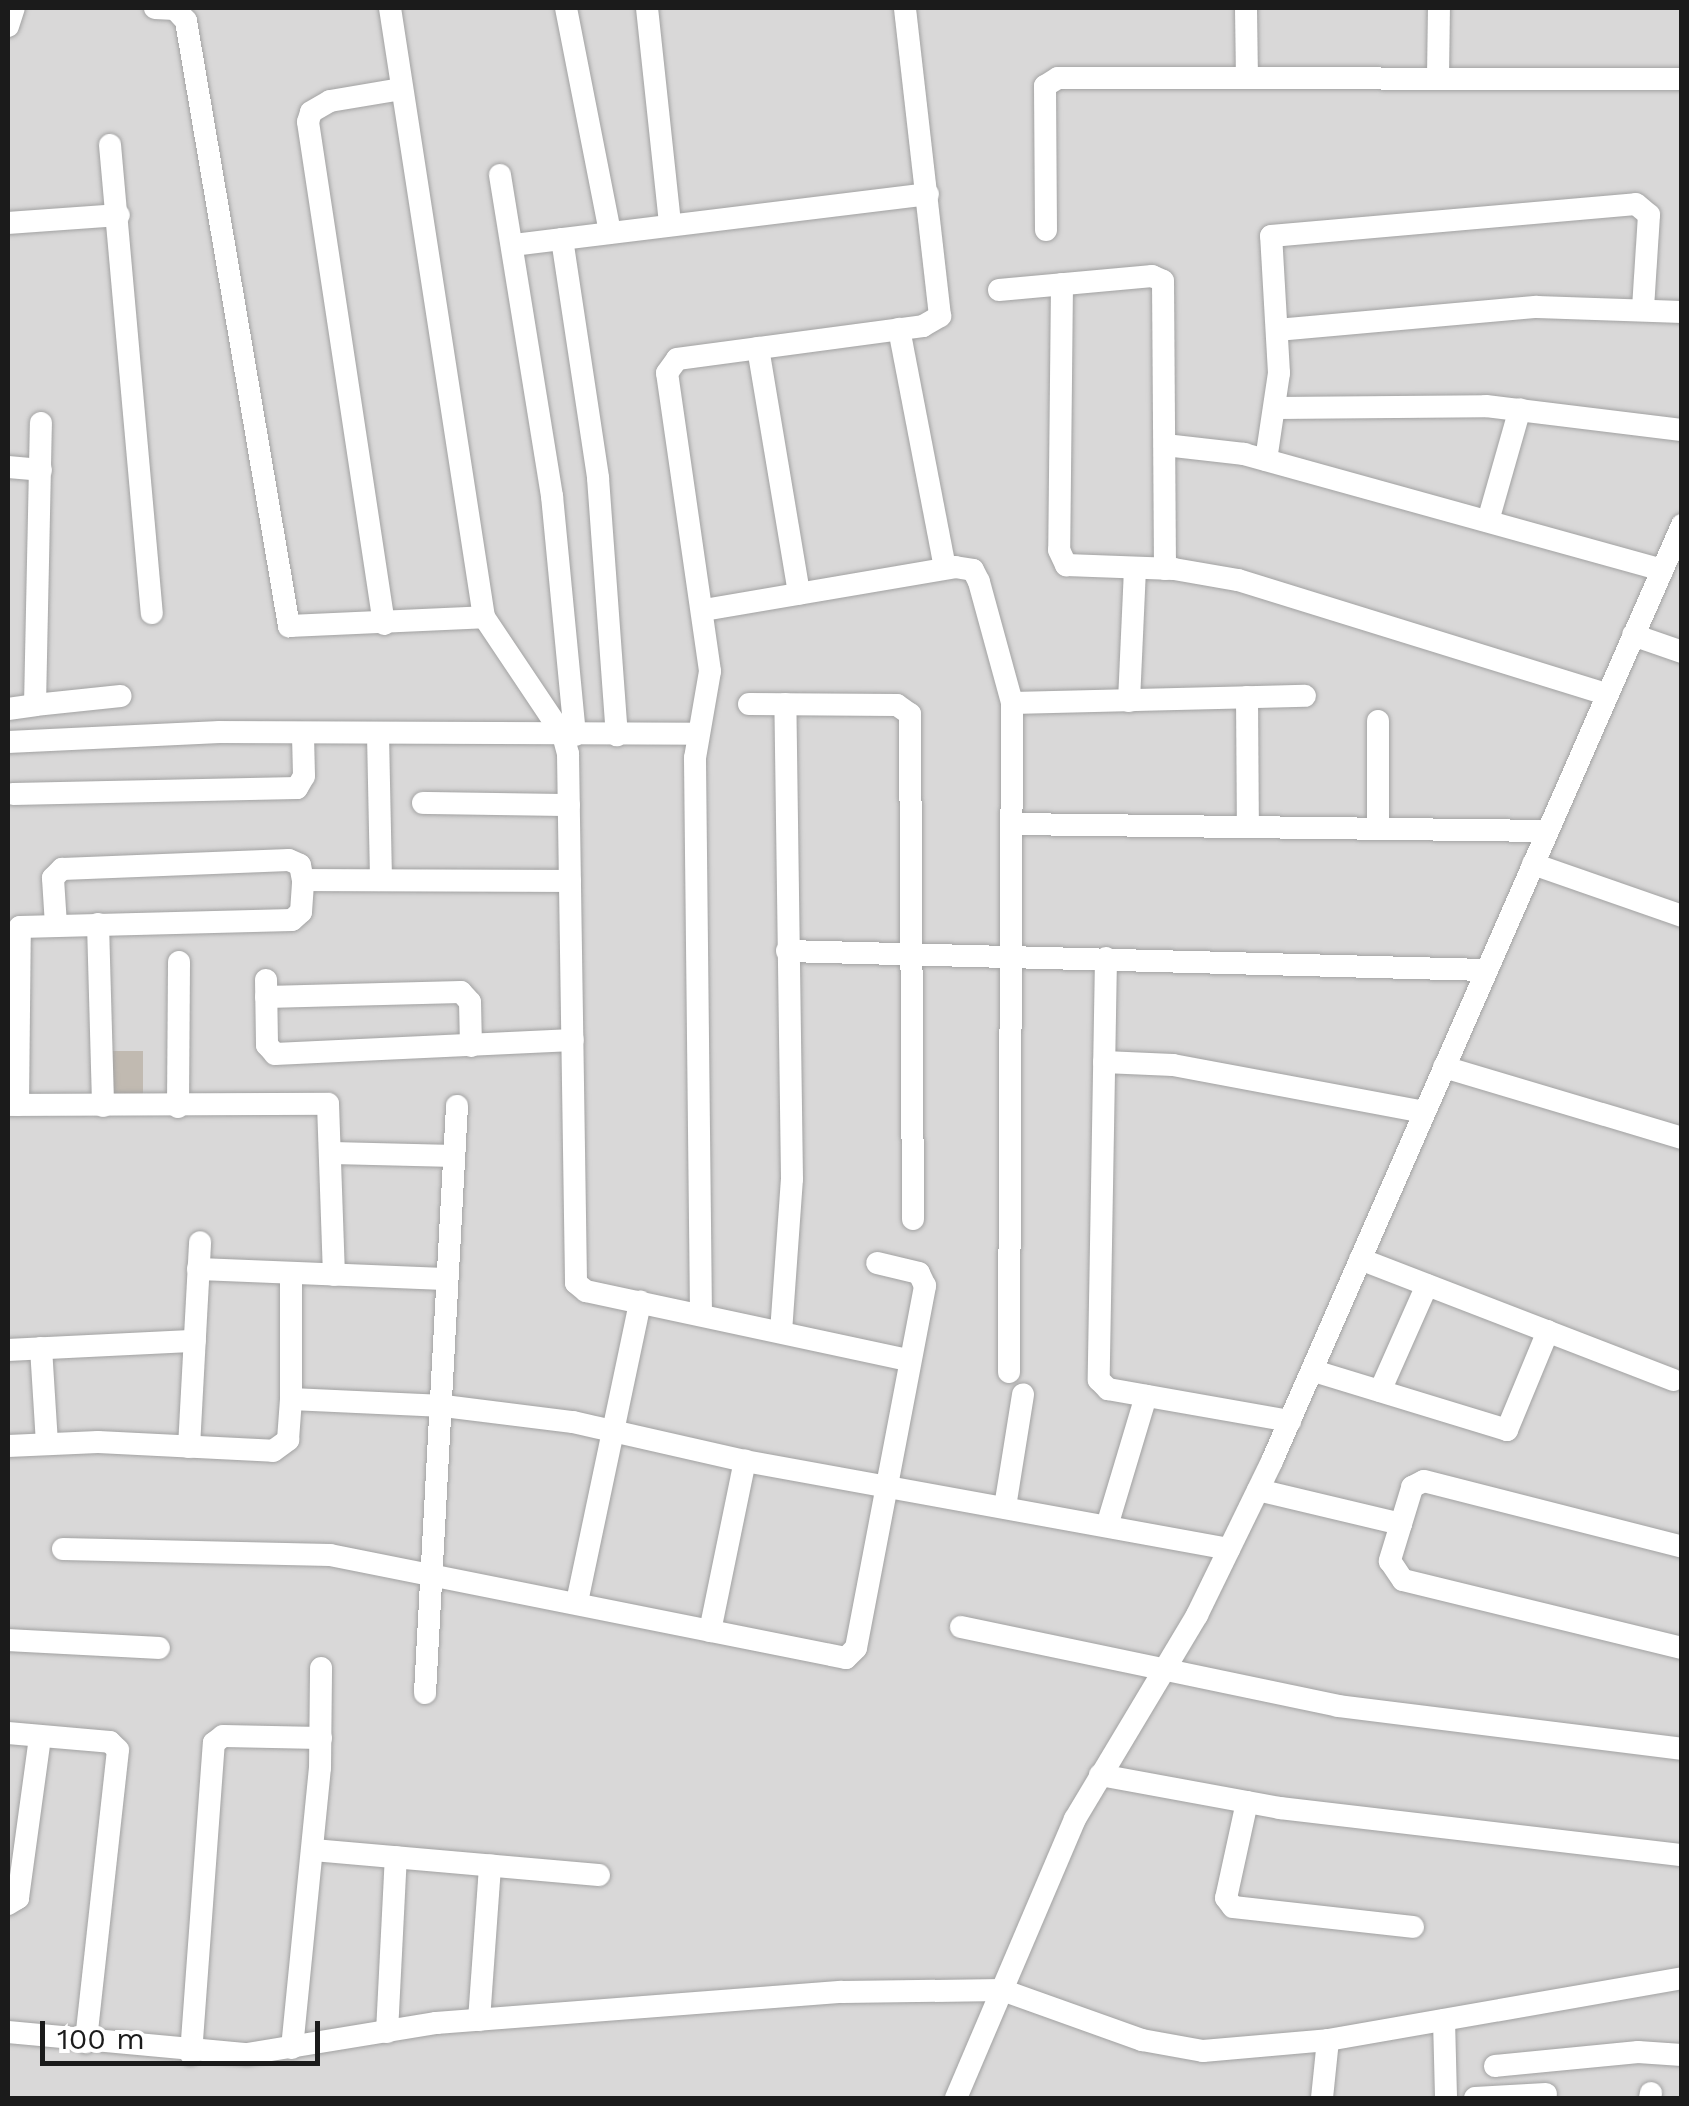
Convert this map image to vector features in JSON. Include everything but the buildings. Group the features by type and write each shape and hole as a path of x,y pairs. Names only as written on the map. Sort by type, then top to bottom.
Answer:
{"street":[{"path":"8,26 14,8"},
{"path":"156,8 175,9 186,21 286,619 294,630 484,617"},
{"path":"390,8 484,617 569,735"},
{"path":"566,8 610,233"},
{"path":"648,8 670,226"},
{"path":"701,1315 698,734 710,671 667,373 677,360 899,329 940,316 905,8"},
{"path":"1246,8 1247,77"},
{"path":"1438,77 1439,8"},
{"path":"1046,230 1049,81 1247,77 1682,79"},
{"path":"384,624 308,122 311,112 330,101 402,89"},
{"path":"110,145 152,613"},
{"path":"500,176 552,496 569,735 576,1283 640,1302 909,1360"},
{"path":"513,245 928,194"},
{"path":"1266,460 1276,408 1272,236 1636,204 1649,215 1643,309"},
{"path":"8,223 119,216"},
{"path":"562,239 598,478 617,734"},
{"path":"998,290 1152,276 1163,281 1165,569"},
{"path":"1062,284 1060,560 1072,567 1165,569 1238,580 1607,694"},
{"path":"1277,330 1537,306 1682,312"},
{"path":"899,329 945,568"},
{"path":"758,348 799,594"},
{"path":"1276,408 1520,409 1682,430"},
{"path":"1488,522 1520,409"},
{"path":"34,705 41,423"},
{"path":"1165,444 1266,460 1488,522 1672,556"},
{"path":"8,467 41,470"},
{"path":"956,2098 1100,1775 1230,1549 1314,1370 1607,694 1672,556 1682,525"},
{"path":"704,610 945,568 965,566 978,582 1012,704 1014,955 1009,1372"},
{"path":"1129,700 1135,569"},
{"path":"1634,634 1682,652"},
{"path":"8,709 122,696"},
{"path":"1012,704 1305,696"},
{"path":"1246,698 1248,826"},
{"path":"749,704 897,705 910,714 913,1219"},
{"path":"781,1332 792,1218 785,704"},
{"path":"1378,721 1378,828"},
{"path":"8,742 303,734 698,734"},
{"path":"12,794 297,788 304,776 303,734"},
{"path":"378,735 381,880"},
{"path":"423,803 568,804"},
{"path":"1012,824 1547,831"},
{"path":"56,925 53,878 62,868 288,860 300,865 301,912 292,920 20,926 12,959 12,1105 178,1107 321,1102 331,1109 334,1275"},
{"path":"1533,864 1682,916"},
{"path":"303,880 570,882"},
{"path":"98,924 103,1106"},
{"path":"787,950 1486,970"},
{"path":"1106,958 1099,1380 1108,1390 1290,1421"},
{"path":"178,1107 179,962"},
{"path":"471,1046 470,1002 460,992 266,988 267,1046 275,1054 471,1046 573,1040"},
{"path":"1104,1062 1173,1064 1424,1112"},
{"path":"1444,1066 1682,1138"},
{"path":"424,1693 437,1406 457,1106"},
{"path":"333,1152 454,1156"},
{"path":"189,1446 200,1242"},
{"path":"1360,1259 1673,1380"},
{"path":"63,1549 288,1552 577,1602 837,1660 852,1655 882,1484 925,1280 877,1264"},
{"path":"198,1269 446,1280"},
{"path":"8,1446 281,1450 292,1398 291,1273"},
{"path":"1380,1392 1427,1284"},
{"path":"577,1602 640,1302"},
{"path":"1314,1370 1507,1430 1548,1332"},
{"path":"8,1350 194,1341"},
{"path":"41,1348 47,1444"},
{"path":"1005,1507 1023,1394"},
{"path":"1107,1526 1146,1396"},
{"path":"292,1398 437,1406 613,1431 745,1461 1230,1549"},
{"path":"710,1632 745,1461"},
{"path":"1682,1547 1424,1481 1412,1488 1390,1561 1403,1580 1682,1648"},
{"path":"1258,1490 1401,1524"},
{"path":"961,1627 1163,1666 1338,1706 1682,1749"},
{"path":"8,1640 159,1648"},
{"path":"292,2048 313,1850 321,1668"},
{"path":"8,1734 110,1742 118,1750 86,2042"},
{"path":"191,2054 214,1744 222,1736 320,1738"},
{"path":"8,1904 18,1898 40,1737"},
{"path":"1100,1775 1247,1802 1682,1854"},
{"path":"1247,1802 1226,1898 1233,1907 1413,1927"},
{"path":"313,1850 598,1874"},
{"path":"388,2032 396,1857"},
{"path":"479,2020 490,1865"},
{"path":"8,2032 191,2054 292,2048 479,2020 842,1992 1002,1990 1142,2040 1203,2052 1328,2040 1682,1978"},
{"path":"1444,2020 1446,2098"},
{"path":"1322,2098 1328,2040"},
{"path":"1495,2066 1542,2066 1617,2053 1682,2054"},
{"path":"1475,2098 1546,2096 1542,2066"}],"shaded area":[{"path":"8,8 1681,8 1681,2098 8,2098"}]}
